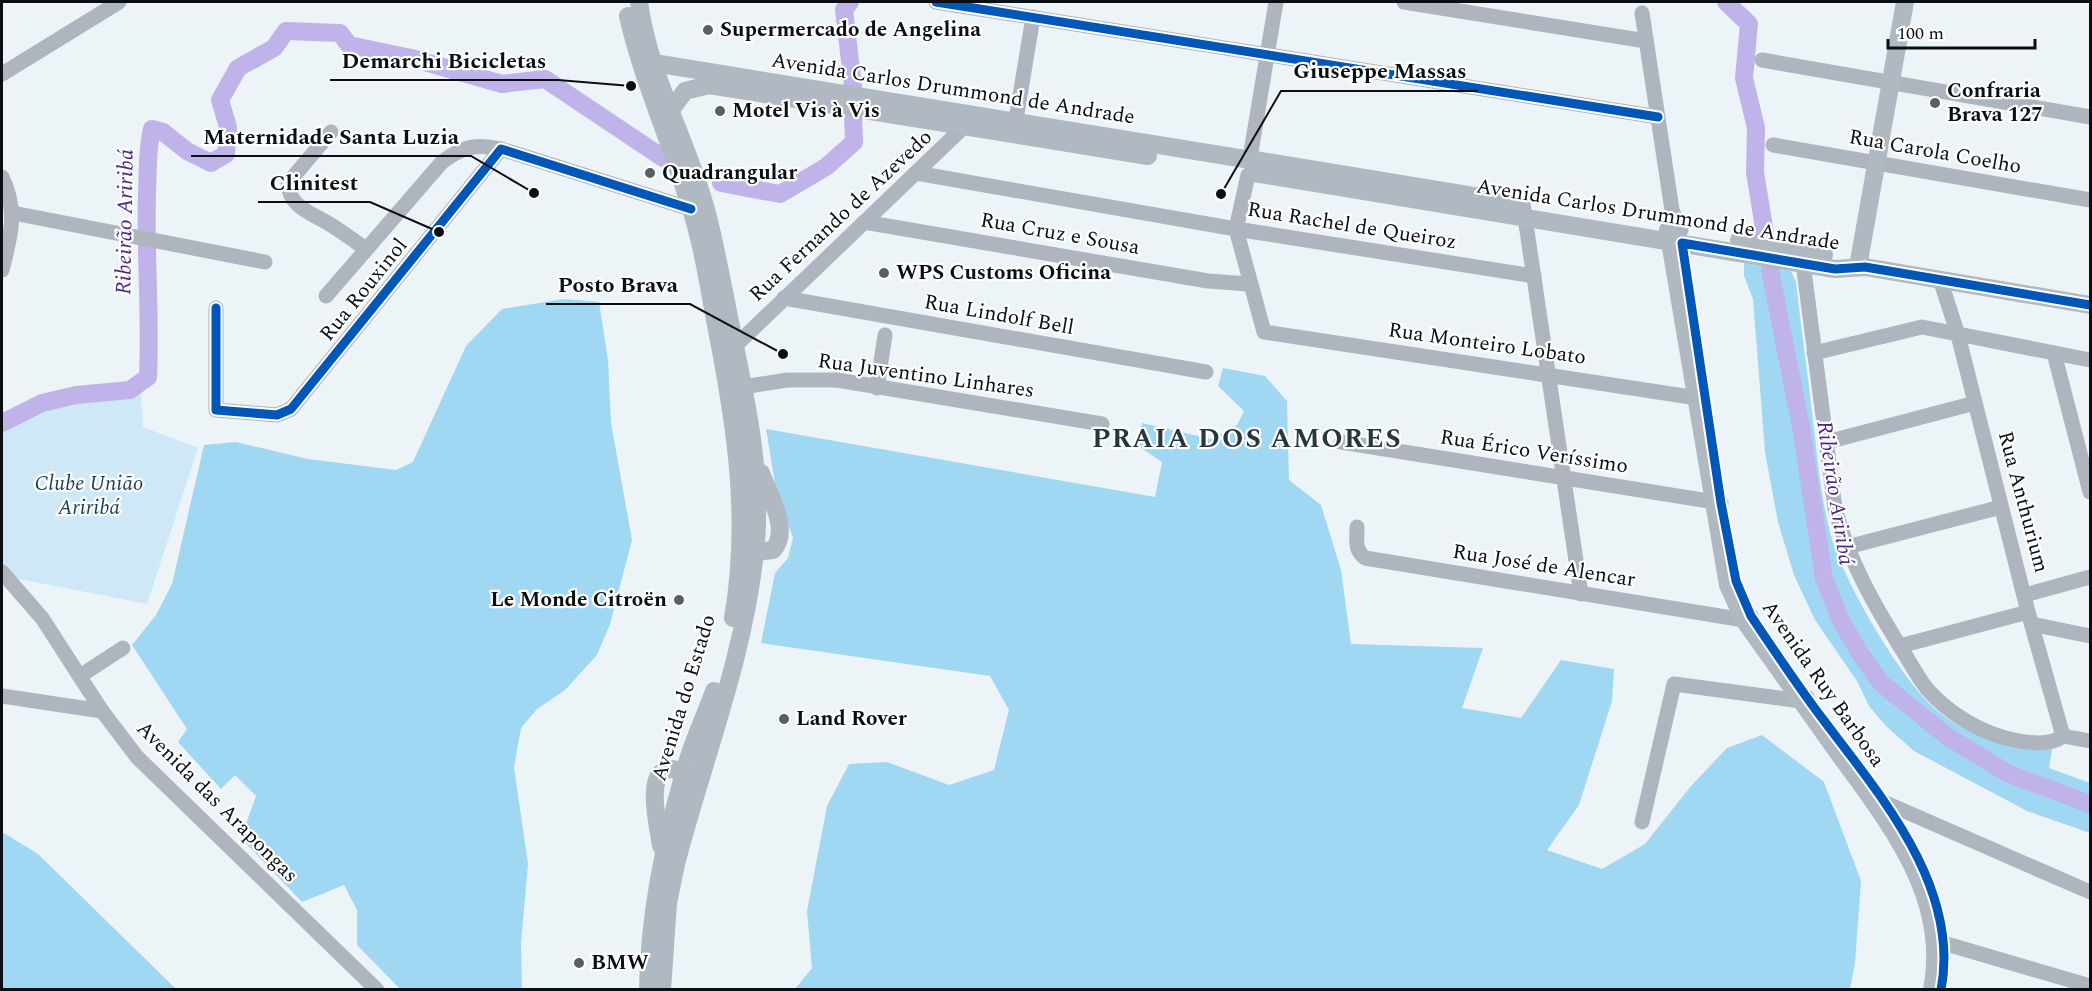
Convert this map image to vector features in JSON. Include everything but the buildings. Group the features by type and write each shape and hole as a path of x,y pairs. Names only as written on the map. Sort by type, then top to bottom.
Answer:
{"main road":[{"path":"626,2 642,72 687,171 714,242 755,455 780,525 781,536 773,550 748,547"},
{"path":"639,2 654,63 671,110 687,171"},
{"path":"1862,264 1905,2"},
{"name":"Avenida Carlos Drummond de Andrade","path":"654,63 710,79 1675,235 1788,248 1940,279 2091,305"},
{"path":"671,110 685,91 710,79"},
{"name":"Avenida do Estado","path":"662,990 668,903 697,786 735,660 748,547 734,416 705,264 691,209 687,171"},
{"name":"Avenida Carlos Drummond de Andrade","path":"1675,235 1835,269 1862,264"},
{"name":"Avenida Ruy Barbosa","path":"1675,235 1717,502 1736,581 1748,618 1804,699 1909,839 1924,869 1935,901 1937,941 1932,990"},
{"name":"Avenida do Estado","path":"648,990 652,917 663,856 684,771 724,656 748,547"},
{"path":"663,856 655,805 656,781 661,773 669,769 684,771 697,786"},
{"name":"Avenida Ruy Barbosa","path":"1937,941 1943,977 1941,990"}],"street":[{"path":"2,74 119,2"},
{"path":"936,2 1658,117"},
{"path":"1249,284 1236,229 1249,166 1276,2"},
{"path":"1404,2 1646,41"},
{"name":"Avenida Ruy Barbosa","path":"1642,13 1675,235"},
{"path":"1015,128 1032,17"},
{"path":"1762,60 2091,117"},
{"name":"Rua Fernando de Azevedo","path":"735,346 970,121"},
{"path":"331,132 288,183 289,194 306,213 325,221 366,249"},
{"path":"326,296 442,162 457,150 482,145 501,149 691,209"},
{"name":"Rua Carola Coelho","path":"1773,145 2091,200"},
{"name":"Rua Rouxinol","path":"216,308 216,410 277,415 291,410 501,149"},
{"name":"Rua Rachel de Queiroz","path":"916,173 1236,229 1534,276"},
{"path":"2,270 10,239 13,213 3,185"},
{"path":"1524,211 1581,594"},
{"path":"13,213 265,262"},
{"name":"Rua Cruz e Sousa","path":"864,222 1208,281 1249,284"},
{"path":"1788,248 1799,255 1803,263 1835,508 1847,547 1864,588 1927,689 1975,726 2005,738 2025,742 2051,741 2062,736 2091,741"},
{"name":"Rua Anthurium","path":"1940,279 1958,334 2062,736"},
{"name":"Rua Monteiro Lobato","path":"1249,284 1264,332 1548,373 1700,398"},
{"name":"Rua Lindolf Bell","path":"784,298 1206,372"},
{"path":"1814,353 1914,327 2091,360"},
{"path":"877,388 885,335"},
{"path":"2054,353 2090,488"},
{"name":"Rua Juventino Linhares","path":"743,387 811,379 1102,424"},
{"path":"1827,442 1975,403"},
{"name":"Rua Érico Veríssimo","path":"1341,442 1717,502"},
{"path":"1847,547 2001,507"},
{"name":"Rua José de Alencar","path":"1357,527 1356,547 1359,554 1365,558 1581,594 1748,618"},
{"name":"Avenida das Arapongas","path":"2,572 42,618 102,711 147,767 378,990"},
{"path":"2025,595 2091,577"},
{"path":"1900,646 2030,618 2091,636"},
{"path":"80,676 123,648"},
{"path":"1642,822 1674,684 1804,699"},
{"path":"2,696 102,711"},
{"path":"1882,805 2091,892"},
{"path":"1937,941 2091,986"}],"green space":[{"name":"Clube União Ariribá","path":"141,391 143,427 198,448 147,604 14,578 2,566 2,429 43,407 76,398"}],"shaded area":[{"path":"1744,263 1791,271 1796,282 1820,481 1828,525 1839,558 1874,627 1918,691 1943,715 1988,739 2022,748 2052,749 2049,768 2090,783 2090,833 2027,811 1914,751 1886,726 1869,706 1857,681 1815,620 1794,575 1778,522 1765,452 1753,299 1744,276"},
{"path":"564,299 599,302 608,360 611,423 632,540 610,624 597,655 565,690 537,709 521,728 514,767 528,864 521,943 522,989 400,989 357,945 357,910 344,885 302,902 241,838 256,796 235,775 221,789 178,742 187,729 132,645 156,615 172,584 204,445 236,442 308,459 396,470 413,462 466,346 502,309"},
{"path":"1223,368 1265,376 1287,401 1289,480 1321,505 1341,570 1351,644 1483,648 1462,708 1521,718 1561,660 1614,669 1612,701 1579,805 1547,850 1602,869 1645,844 1691,786 1727,748 1762,735 1824,782 1861,881 1855,963 1850,989 795,989 812,968 807,911 827,806 849,764 887,762 949,785 994,770 1009,710 990,676 761,643 775,573 788,558 793,538 775,484 766,429 1155,497 1162,462 1138,446 1142,423 1211,439 1237,425 1244,411 1218,386"},
{"path":"2,832 38,854 176,989 2,989"}],"waterway":[{"name":"Ribeirão Ariribá","path":"850,2 844,10 853,86"},
{"name":"Ribeirão Ariribá","path":"1726,2 1749,24 1744,78 1756,128 1755,172 1765,234"},
{"name":"Ribeirão Ariribá","path":"2,423 42,403 76,395 130,390 148,377 148,153 152,129 163,132 187,151 211,163 226,154 228,127 220,100 238,68 274,48 286,31 340,33 349,45 411,58 502,84 545,79 663,158"},
{"name":"Ribeirão Ariribá","path":"721,183 780,194 826,167 854,142 853,115"},
{"name":"Ribeirão Ariribá","path":"1770,270 1801,427 1824,578 1840,619 1859,652 1881,683 1948,737 2009,774 2090,804"}],"cycle path":[{"path":"936,2 1658,117"},
{"path":"216,308 216,410 277,415 291,409 501,149 691,209"},
{"path":"1941,990 1944,952 1939,914 1927,878 1910,843 1890,810 1751,616 1736,581 1721,503 1682,243 1835,269 1865,267 2090,305"}],"place":[{"name":"Supermercado de Angelina","path":"708,30"},
{"name":"Demarchi Bicicletas","path":"631,86"},
{"name":"Confraria Brava 127","path":"1935,103"},
{"name":"Motel Vis à Vis","path":"720,111"},
{"name":"Quadrangular","path":"650,173"},
{"name":"Maternidade Santa Luzia","path":"534,193"},
{"name":"Giuseppe Massas","path":"1221,194"},
{"name":"Clinitest","path":"439,232"},
{"name":"WPS Customs Oficina","path":"884,273"},
{"name":"Posto Brava","path":"783,354"},
{"name":"Le Monde Citroën","path":"679,600"},
{"name":"Land Rover","path":"784,719"},
{"name":"BMW","path":"579,963"}],"district":[{"name":"PRAIA DOS AMORES","path":"1247,439"}]}
